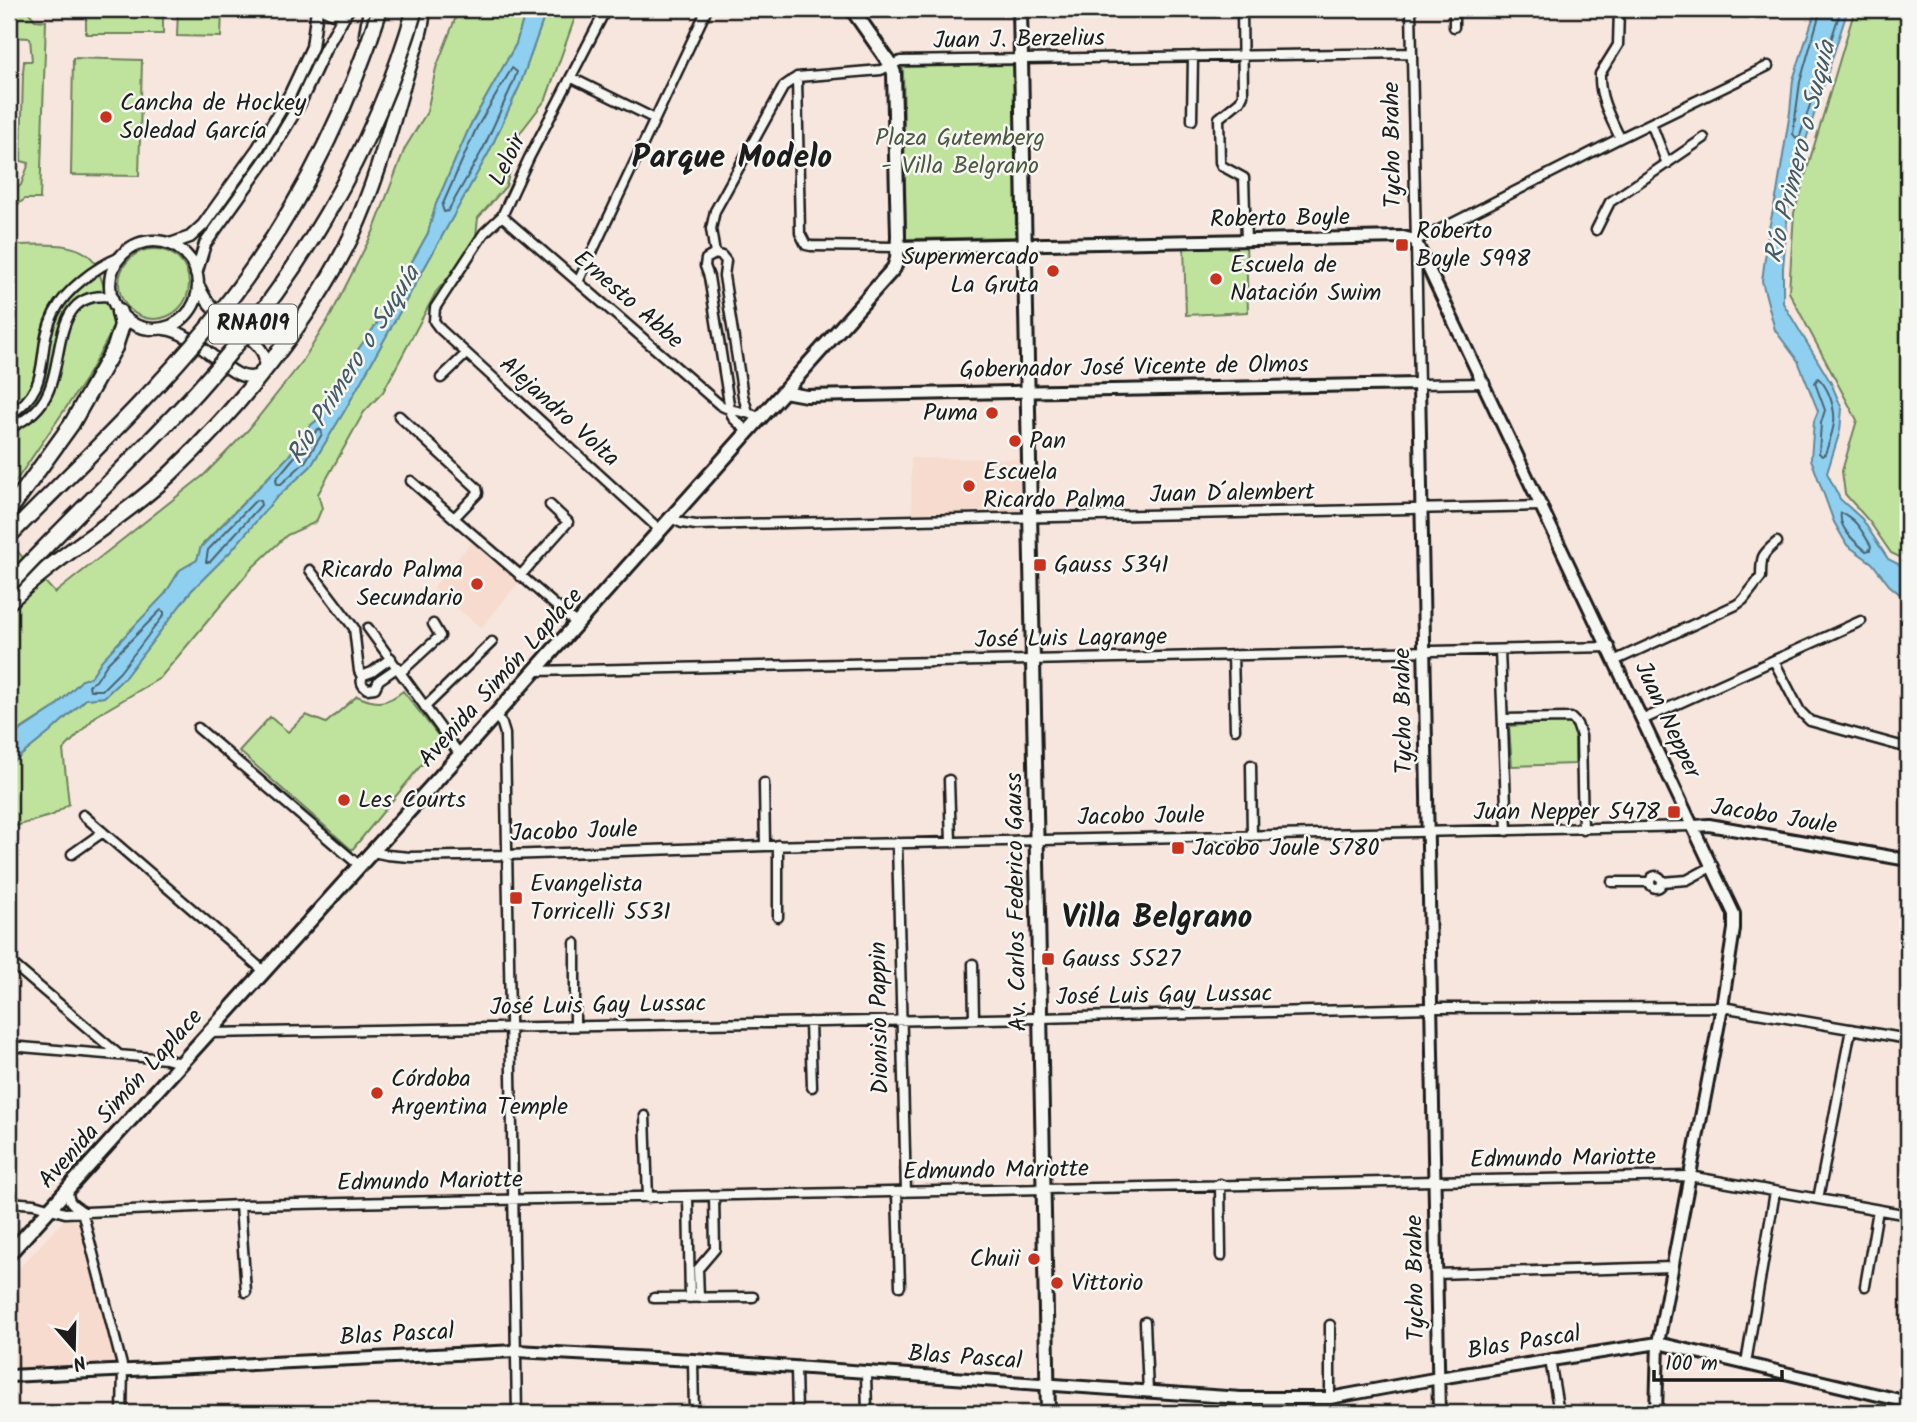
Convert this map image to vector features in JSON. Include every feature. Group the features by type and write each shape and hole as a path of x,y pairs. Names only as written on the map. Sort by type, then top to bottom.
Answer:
{"highway":[{"path":"363,60 371,9"},
{"name":"RNA019","path":"9,536 164,378 230,299 263,254 298,197 332,131 363,60 380,9"},
{"name":"RNA019","path":"9,585 197,390 248,331 288,275 336,198 361,149 390,84 415,9"},
{"path":"9,602 32,581 146,495 193,451 262,373 305,314 343,253 365,205 384,149 423,9"},
{"path":"9,511 50,455 119,340 122,326 120,312"}],"main road":[{"path":"852,9 891,65 896,87 898,247"},
{"name":"Av. Carlos Federico Gauss","path":"1020,9 1048,1413"},
{"name":"Roberto Boyle","path":"898,247 1403,237 1415,240"},
{"name":"Juan Nepper","path":"1415,240 1732,906 1735,922 1722,1007 1658,1343 1656,1413"},
{"name":"Avenida Simón Laplace","path":"9,1254 748,432 754,415 783,392 894,268 898,247"},
{"name":"Gobernador José Vicente de Olmos","path":"783,392 806,396 1419,384"},
{"name":"Tycho Brahe","path":"1419,384 1439,1413"},
{"name":"Jacobo Joule","path":"1694,826 1709,825 1908,860"},
{"name":"Blas Pascal","path":"9,1376 516,1351 693,1360 1241,1398 1330,1398 1658,1343 1908,1402"}],"street":[{"path":"170,244 190,237 203,225 258,148 290,94 312,47 317,9"},
{"path":"324,9 333,13 349,9"},
{"path":"160,329 177,323 188,314 197,296 197,277 205,244 270,155 349,9"},
{"name":"Leloir","path":"434,321 435,308 484,233 502,216 606,9"},
{"path":"578,282 706,9"},
{"path":"1242,9 1243,94 1240,101 1219,118 1220,162 1222,166 1241,175 1245,185 1246,241"},
{"name":"Tycho Brahe","path":"1411,9 1419,384"},
{"path":"1454,9 1454,27"},
{"path":"1619,9 1618,45 1600,74 1600,79 1605,108 1620,138"},
{"name":"Juan J. Berzelius","path":"797,77 881,70 900,61 1412,53"},
{"path":"1192,120 1193,56"},
{"name":"Roberto Boyle","path":"1415,240 1768,66"},
{"path":"715,254 711,229 715,211 786,83 797,77"},
{"path":"796,100 797,77"},
{"path":"572,78 655,119"},
{"path":"779,95 789,91 796,100"},
{"name":"Roberto Boyle","path":"796,100 800,233 806,245 898,247"},
{"path":"1651,123 1667,164"},
{"path":"1595,230 1610,202 1704,138"},
{"name":"Ernesto Abbe","path":"502,216 730,411 733,418 748,432"},
{"path":"149,241 170,244 190,260 204,298 214,310 259,348 265,358 262,373 249,378 237,375 185,334 137,326 120,312 110,285 112,271 120,257 131,246 139,243 149,241"},
{"path":"715,254 726,261 724,276 743,396 754,415 730,411 705,266 706,259 715,254"},
{"path":"9,415 26,403 34,393 50,325 63,300 105,263 120,257"},
{"path":"9,428 39,407 48,392 64,325 71,312 88,298 99,295 113,297"},
{"name":"Alejandro Volta","path":"434,321 466,354 660,530"},
{"path":"441,378 466,354"},
{"name":"Gobernador José Vicente de Olmos","path":"1419,384 1485,383"},
{"path":"399,416 477,488 478,493 455,517"},
{"path":"411,481 576,624"},
{"path":"520,576 568,522 550,505"},
{"name":"Juan D´alembert","path":"671,518 696,525 1543,506"},
{"path":"1616,660 1743,600 1761,577 1760,561 1777,542"},
{"path":"310,570 354,628 359,671 367,689 373,689 379,680 399,669 440,636 433,624"},
{"path":"1644,719 1861,621"},
{"path":"368,628 460,755"},
{"path":"425,707 492,642"},
{"name":"José Luis Lagrange","path":"533,672 1610,647"},
{"path":"1500,650 1507,831"},
{"path":"1233,655 1235,729"},
{"path":"362,677 391,658"},
{"path":"1774,661 1800,712 1810,721 1908,748"},
{"path":"495,715 505,734 517,1413"},
{"path":"1503,719 1571,718 1577,724 1581,736 1583,830"},
{"path":"198,728 359,866"},
{"path":"1251,765 1252,836"},
{"path":"949,780 951,842"},
{"path":"764,783 765,846"},
{"path":"83,816 265,972"},
{"name":"Jacobo Joule","path":"373,852 410,857 506,856 778,845 1694,826"},
{"path":"72,854 103,832"},
{"name":"Dionisio Pappin","path":"897,843 901,1020 900,1286"},
{"path":"778,845 778,917"},
{"path":"1612,882 1650,882 1654,876 1660,877 1662,882 1687,880 1713,866"},
{"path":"575,943 575,1026"},
{"path":"9,961 118,1054"},
{"path":"973,964 974,1019"},
{"name":"José Luis Gay Lussac","path":"209,1033 1431,1008 1722,1007 1908,1039"},
{"path":"810,1022 812,1087"},
{"path":"1818,1199 1851,1028"},
{"path":"9,1046 118,1054 180,1063"},
{"path":"645,1116 648,1198"},
{"name":"Edmundo Mariotte","path":"9,1202 65,1213 240,1205 1689,1176 1907,1215"},
{"path":"1220,1184 1221,1256"},
{"path":"69,1189 69,1199 82,1211 122,1369 122,1413"},
{"path":"1746,1363 1775,1192"},
{"path":"694,1269 715,1249 714,1196"},
{"path":"688,1197 694,1298"},
{"path":"240,1205 246,1292"},
{"path":"1907,1215 1908,1205"},
{"path":"1865,1286 1878,1210"},
{"path":"1436,1274 1672,1267"},
{"path":"654,1298 753,1297"},
{"path":"1145,1322 1148,1392"},
{"path":"1330,1325 1330,1398"},
{"path":"693,1360 694,1413"},
{"path":"1550,1360 1559,1413"},
{"path":"796,1368 797,1413"},
{"path":"866,1373 867,1413"},
{"path":"1241,1398 1242,1413"}],"shaded area":[{"name":"Escuela Ricardo Palma","path":"911,458 1026,459 1027,513 912,517"},
{"name":"Ricardo Palma Secundario","path":"473,540 521,580 481,628 433,588"},
{"path":"76,1219 119,1365 9,1370 9,1279 63,1221"}],"green space":[{"path":"9,9 26,9 35,20 46,21 40,199 25,199 9,211 9,195 21,185 29,163 21,161 23,73 24,61 32,61 30,38 9,37"},
{"path":"86,9 163,9 163,34 86,34"},
{"path":"178,9 222,9 221,37 177,36"},
{"path":"459,9 526,9 516,44 470,126 436,204 428,233 381,318 357,351 322,416 310,426 288,457 201,546 197,560 180,570 165,594 102,660 91,677 82,680 54,708 18,731 9,748 9,542 55,593 204,475 248,430 302,362 331,315 373,232 405,148 427,112 436,68"},
{"path":"545,9 578,9 546,99 520,133 506,186 478,218 475,245 436,292 383,392 364,412 318,494 322,508 316,522 287,535 252,568 160,678 96,716 63,750 69,804 53,815 9,828 9,765 86,699 104,697 125,677 192,590 231,551 275,499 311,466 489,152 520,85"},
{"path":"1855,9 1908,9 1908,561 1891,553 1869,521 1845,494 1842,471 1857,420 1789,292 1794,213"},
{"name":"Cancha de Hockey Soledad García","path":"73,58 142,60 139,176 71,175"},
{"name":"Plaza Gutemberg - Villa Belgrano","path":"1014,65 1016,237 906,239 903,67"},
{"name":"Escuela de Natación Swim","path":"1246,243 1248,312 1186,315 1184,245"},
{"path":"9,245 57,245 81,251 90,257 97,266 116,324 85,380 9,491"},
{"path":"154,249 173,255 183,265 189,284 183,303 173,313 154,319 135,313 125,303 119,284 125,265 135,255"},
{"name":"Les Courts","path":"403,691 440,738 440,742 352,850 239,751 270,717 288,732 306,715 326,723 357,696 381,702 392,699"},
{"path":"1568,722 1575,731 1575,764 1512,766 1509,726"}],"water":[{"name":"Río Primero o Suquía","path":"526,9 545,9 544,17 520,85 489,152 311,466 275,499 231,551 192,590 125,677 104,697 86,699 9,765 9,748 18,732 54,708 82,680 91,677 102,660 165,594 180,570 197,560 201,547 288,457 310,426 322,416 357,351 381,318 428,233 436,204 470,126 516,44"},
{"name":"Río Primero o Suquía","path":"1816,9 1848,9 1804,146 1788,210 1783,303 1831,383 1842,409 1840,431 1827,473 1840,499 1862,519 1888,559 1908,569 1908,601 1889,585 1872,563 1847,545 1834,522 1811,459 1814,421 1818,411 1798,361 1775,330 1762,281 1793,80"}],"place":[{"name":"Cancha de Hockey Soledad García","path":"106,117"},
{"name":"Roberto Boyle 5998","path":"1402,245"},
{"name":"Supermercado La Gruta","path":"1053,271"},
{"name":"Escuela de Natación Swim","path":"1216,279"},
{"name":"Puma","path":"992,413"},
{"name":"Pan","path":"1015,441"},
{"name":"Escuela Ricardo Palma","path":"969,486"},
{"name":"Gauss 5341","path":"1040,565"},
{"name":"Ricardo Palma Secundario","path":"477,584"},
{"name":"Les Courts","path":"344,800"},
{"name":"Juan Nepper 5478","path":"1674,812"},
{"name":"Jacobo Joule 5780","path":"1178,848"},
{"name":"Evangelista Torricelli 5531","path":"516,898"},
{"name":"Gauss 5527","path":"1048,959"},
{"name":"Córdoba Argentina Temple","path":"377,1093"},
{"name":"Chuii","path":"1034,1259"},
{"name":"Vittorio","path":"1057,1283"}],"district":[{"name":"Parque Modelo","path":"732,158"},
{"name":"Villa Belgrano","path":"1157,918"}]}
